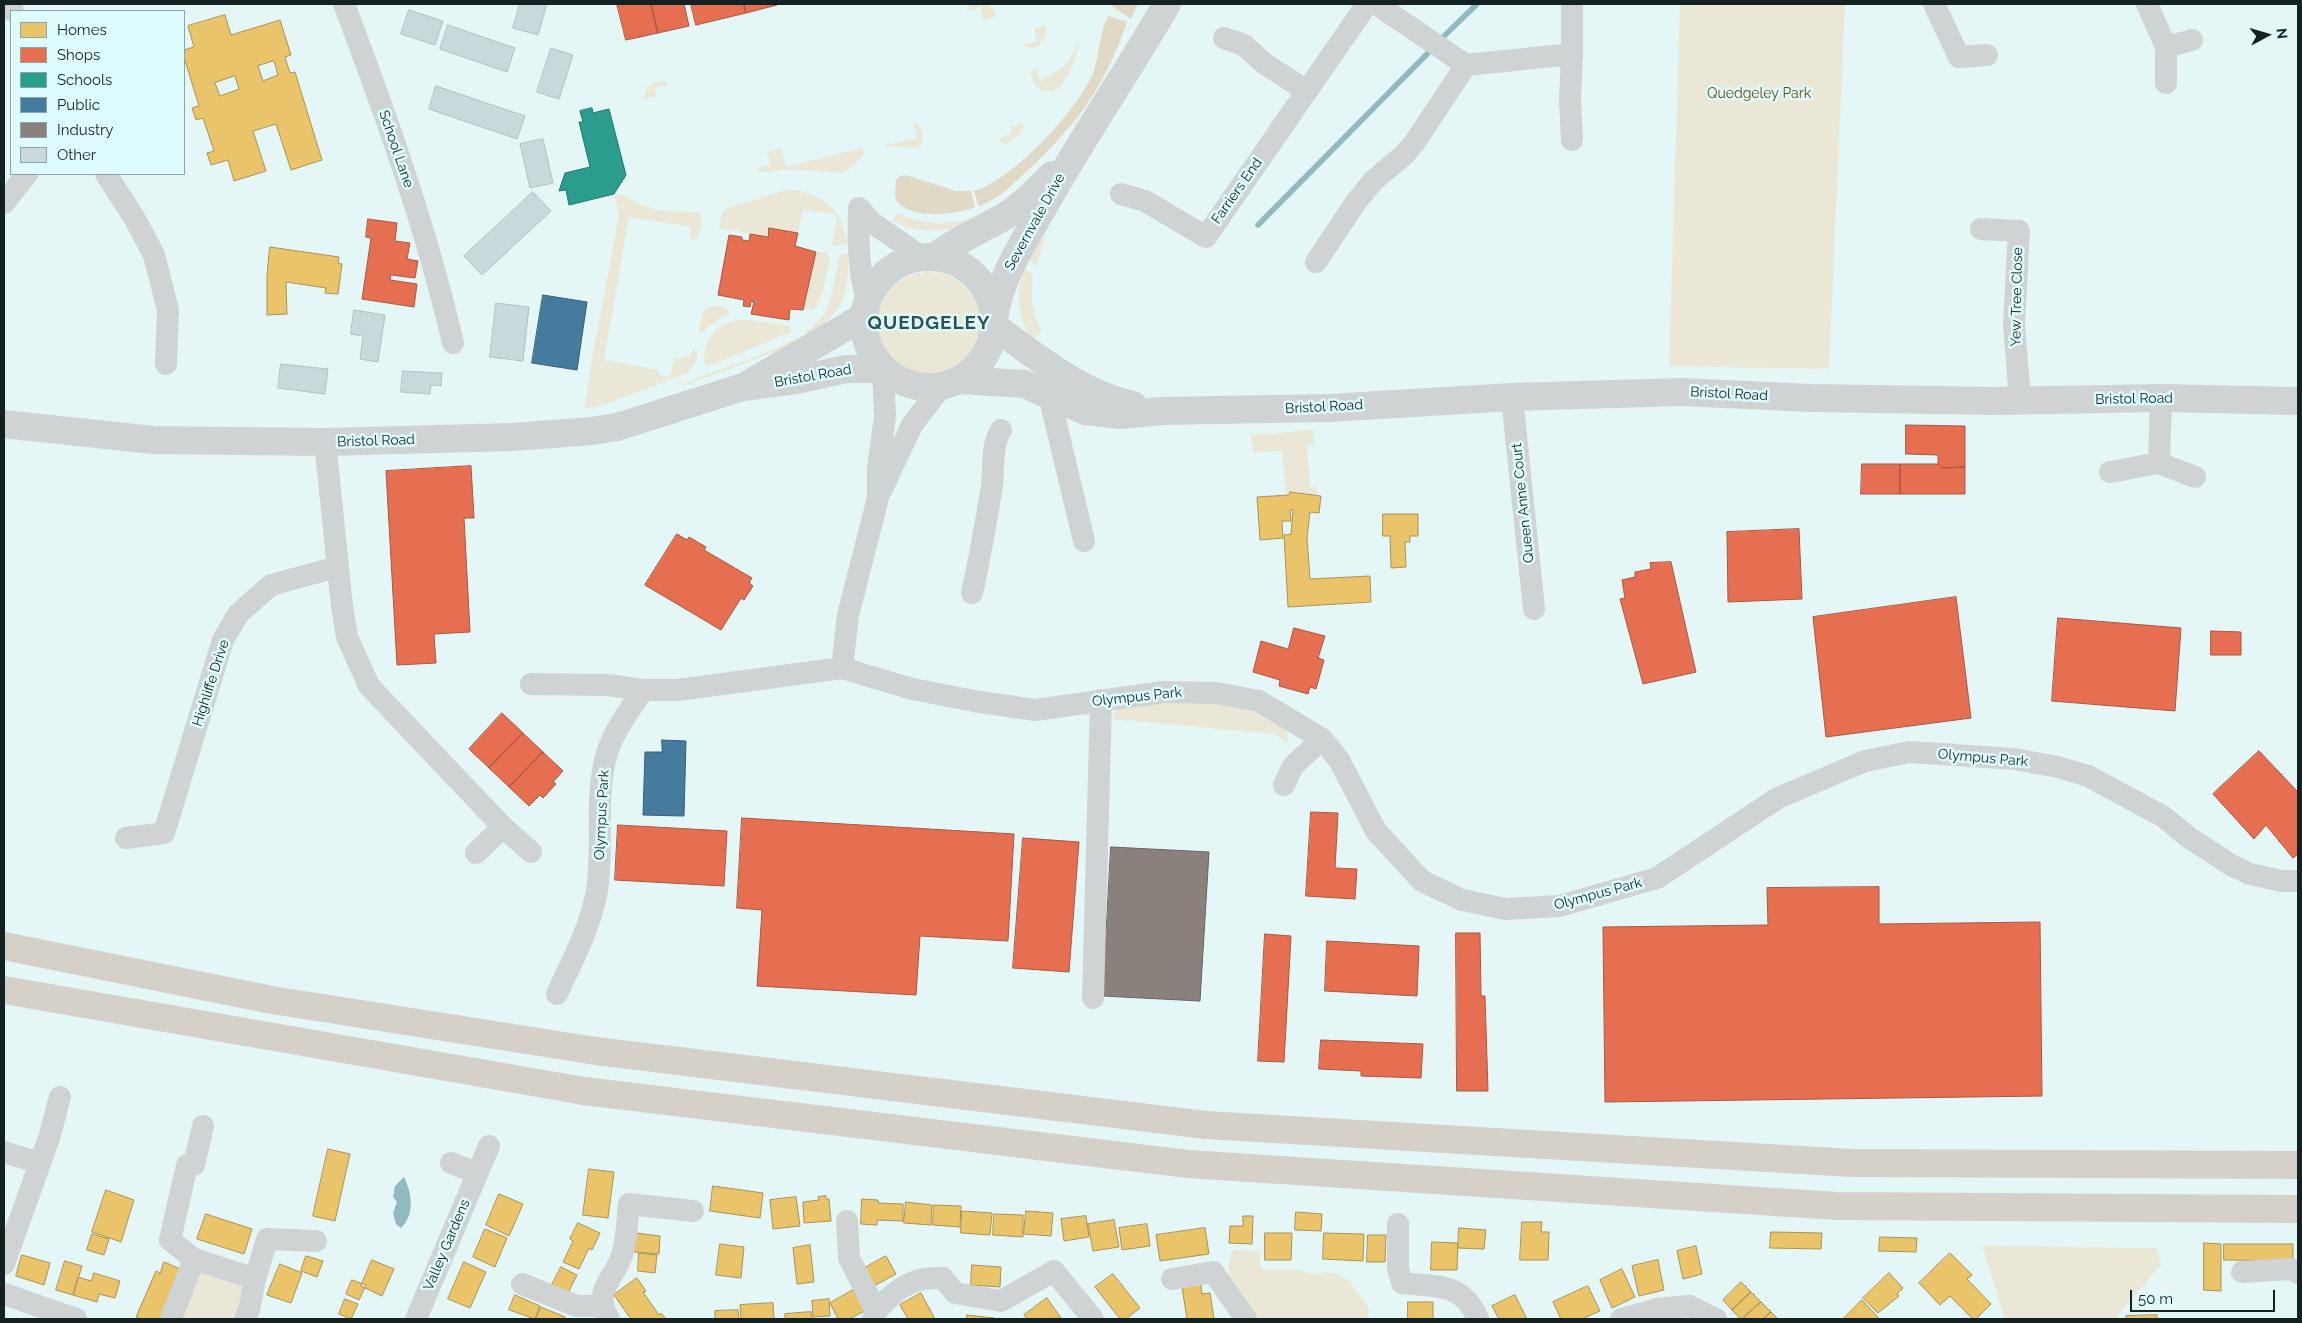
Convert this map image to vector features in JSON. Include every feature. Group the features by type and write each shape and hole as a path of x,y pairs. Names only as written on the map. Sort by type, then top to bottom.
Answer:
{"highway":[{"path":"4,946 272,1000 596,1051 1206,1125 1854,1163 2298,1165"},
{"path":"4,990 584,1091 1188,1164 1837,1206 2298,1209"}],"main road":[{"name":"Severnvale Drive","path":"994,322 1001,285 1013,258 1072,156 1167,4"},
{"name":"Severnvale Drive","path":"928,257 1002,218 1020,205 1072,156"},
{"path":"928,257 951,260 974,276 987,293 994,322 993,336 984,358 975,369 950,383 924,388 911,386 883,369 870,351 865,334 865,309 880,278 896,266 928,257"},
{"name":"Bristol Road","path":"743,387 865,309"},
{"name":"Bristol Road","path":"994,322 1037,357 1101,396 1160,411"},
{"name":"Bristol Road","path":"4,424 154,440 325,442 513,437 592,431 649,418 743,387 796,380 846,369 883,369"},
{"name":"Bristol Road","path":"950,383 1024,384 1093,413 1122,415 1160,411 1320,408 1512,397 1682,392 1811,398 2020,400 2161,398 2298,401"}],"street":[{"name":"School Lane","path":"344,4 386,117 423,229 450,293 453,343"},
{"name":"Farriers End","path":"1120,194 1145,201 1206,237 1366,4"},
{"path":"1376,4 1466,65 1572,54"},
{"path":"1572,4 1570,100 1572,140"},
{"path":"1934,4 1959,56 1987,55"},
{"path":"2147,4 2166,47 2166,83"},
{"path":"1224,38 1244,45 1265,64 1307,91"},
{"path":"2166,47 2192,40"},
{"path":"1316,262 1356,202 1373,181 1416,142 1466,65"},
{"path":"4,203 26,175"},
{"path":"107,175 135,219 154,256 168,310 166,364"},
{"path":"865,309 858,247 859,208 870,222 928,257"},
{"name":"Yew Tree Close","path":"1981,229 2019,231 2014,324 2020,400"},
{"path":"878,498 878,468 885,416 883,369"},
{"path":"842,668 848,614 878,498 912,425 950,383"},
{"path":"1049,395 1084,540"},
{"name":"Queen Anne Court","path":"1512,397 1534,609"},
{"path":"2159,463 2161,398"},
{"path":"972,593 983,544 993,479 995,439 1001,430"},
{"path":"325,442 337,568 347,637 370,686 503,827 530,852"},
{"path":"2110,472 2159,463 2195,477"},
{"name":"Highliffe Drive","path":"126,838 169,837 223,640 238,614 271,585 337,568"},
{"name":"Olympus Park","path":"557,994 588,924 594,903 598,876 602,782 608,751 613,738 642,690 678,690 842,668 912,689 1035,710 1164,692 1216,692 1259,701 1322,739 1339,760 1376,831 1422,881 1462,900 1506,909 1560,906 1657,878 1778,798 1864,762 1910,752 2014,759 2058,767 2088,776 2164,817 2188,837 2230,865 2250,874 2282,881 2298,881"},
{"path":"531,684 608,685 642,690"},
{"path":"1092,998 1101,700"},
{"path":"1284,785 1293,766 1322,739"},
{"path":"476,853 503,827"},
{"path":"4,1264 40,1163 60,1097"},
{"path":"203,1126 194,1165 187,1165 170,1240 194,1259 255,1279"},
{"name":"Valley Gardens","path":"415,1318 489,1146"},
{"path":"4,1152 40,1163"},
{"path":"451,1163 478,1173"},
{"path":"522,1284 577,1306 606,1313 602,1293 621,1258 629,1204 693,1211"},
{"path":"848,1221 848,1258 874,1315 892,1294 922,1279 943,1278 955,1293 1002,1301 1057,1262 1094,1319"},
{"path":"1398,1224 1398,1268 1402,1283 1456,1291 1469,1300 1478,1319"},
{"path":"245,1319 249,1310 266,1239 316,1241"},
{"path":"171,1319 194,1259"},
{"path":"2242,1272 2290,1269 2298,1273"},
{"path":"1172,1279 1213,1272 1246,1319"},
{"path":"4,1294 66,1318"},
{"path":"1621,1319 1656,1309 1690,1306 1716,1319"}],"green space":[{"path":"970,4 990,6 997,17 983,20 980,7 967,11"},
{"name":"Quedgeley Park","path":"1680,4 1845,4 1829,369 1669,366"},
{"path":"1046,26 1045,35 1036,48 1023,45 1037,41 1034,28"},
{"path":"1078,40 1077,52 1071,68 1059,87 1055,90 1046,91 1038,87 1031,76 1031,72 1036,68 1040,81 1053,74 1073,54"},
{"path":"664,81 669,84 655,88 656,96 644,99 647,87 655,82"},
{"path":"913,121 918,125 921,132 923,138 922,145 913,148 884,146 917,138"},
{"path":"1024,124 1022,132 1007,144 1000,142 999,138 1012,134 1010,127"},
{"path":"781,148 786,167 862,148 864,155 848,170 841,173 793,169 765,172 757,170 758,168 771,165 767,152"},
{"path":"797,190 817,197 832,208 841,223 847,244 832,246 837,219 835,214 803,210 798,233 770,229 768,237 719,228 722,213 728,208 782,191"},
{"path":"614,194 653,209 699,213 701,224 699,235 693,240 690,238 691,227 629,217 604,360 659,370 659,375 670,377 674,359 689,356 694,349 697,351 697,359 688,373 598,407 585,408 592,359 619,215"},
{"path":"897,213 925,222 954,222 973,217 974,222 943,230 923,230 892,221"},
{"path":"1043,236 1045,237 1037,265 1027,260"},
{"path":"816,252 827,253 830,257 823,292 815,309 803,310"},
{"path":"848,254 847,282 841,303 828,320 807,338 806,331 815,325 827,308 840,255"},
{"path":"1024,268 1033,274 1033,304 1038,325 1042,332 1033,339 1024,323 1019,305 1019,286"},
{"path":"929,272 949,276 965,287 976,303 980,323 976,343 965,359 949,370 929,374 909,370 893,359 882,343 878,323 882,303 893,287 909,276"},
{"path":"713,306 725,307 730,314 714,322 701,334 699,332 702,316 706,309"},
{"path":"742,319 788,326 791,332 706,367 704,357 707,341 717,329"},
{"path":"798,338 801,342 683,386 683,384 770,351"},
{"path":"1313,430 1314,445 1307,446 1310,487 1317,487 1317,495 1290,492 1286,496 1282,451 1253,452 1251,435"},
{"path":"1237,701 1286,726 1288,744 1275,734 1112,719 1120,702"},
{"path":"1982,1246 2157,1248 2161,1265 2118,1315 2119,1319 2005,1319"},
{"path":"1233,1250 1260,1251 1260,1266 1263,1270 1296,1270 1314,1274 1328,1272 1338,1274 1349,1280 1369,1309 1368,1319 1257,1318 1238,1295 1230,1279 1229,1270"},
{"path":"197,1267 240,1283 243,1292 239,1301 244,1307 240,1319 176,1319"}],"shaded area":[{"path":"1113,4 1138,4 1131,19 1112,6"},
{"path":"1109,16 1127,22 1109,66 1088,103 1061,137 1028,170 999,195 979,206 974,191 990,184 1007,173 1025,158 1060,123 1086,87 1094,71 1102,32"},
{"path":"906,175 956,191 971,191 975,207 945,214 921,213 910,210 901,205 895,198 896,180 900,176"}],"water":[{"path":"404,1177 409,1190 411,1204 408,1217 401,1228 396,1224 393,1213 397,1202 393,1197 395,1186"}],"building: Homes":[{"path":"225,15 231,35 280,20 291,55 285,57 290,73 295,72 322,160 291,170 276,124 253,131 266,171 234,181 228,160 211,165 207,153 214,151 203,118 196,120 192,108 199,106 185,60 185,50 194,47 188,26","holes":["274,61 278,75 263,81 258,66","235,76 239,89 220,96 215,83"]},
{"path":"270,247 339,257 338,263 342,264 338,294 325,293 326,288 286,282 287,314 267,315 267,276"},
{"path":"1290,492 1321,496 1319,513 1310,512 1307,538 1310,579 1370,576 1371,602 1288,607 1284,535 1291,534 1293,510 1290,510 1291,521 1282,521 1283,538 1260,540 1257,497 1289,495"},
{"path":"1383,514 1418,514 1418,536 1410,536 1410,542 1405,542 1406,567 1391,568 1390,536 1383,536"},
{"path":"328,1149 350,1154 335,1221 313,1216"},
{"path":"589,1169 614,1172 608,1218 583,1215"},
{"path":"713,1186 763,1193 760,1218 710,1211"},
{"path":"106,1190 134,1200 121,1242 92,1232"},
{"path":"499,1194 523,1204 509,1236 486,1225"},
{"path":"826,1196 826,1199 829,1199 831,1221 804,1223 803,1202 819,1200 818,1197"},
{"path":"796,1197 800,1226 773,1229 770,1200"},
{"path":"862,1199 878,1200 878,1203 903,1204 903,1221 877,1220 877,1225 861,1224"},
{"path":"906,1202 932,1205 931,1225 904,1223"},
{"path":"934,1205 961,1206 960,1227 933,1225"},
{"path":"962,1211 992,1213 990,1235 961,1233"},
{"path":"1026,1211 1053,1213 1051,1236 1024,1234"},
{"path":"1296,1212 1322,1214 1321,1231 1295,1230"},
{"path":"206,1214 252,1229 244,1254 197,1239"},
{"path":"994,1214 1023,1215 1023,1237 993,1235"},
{"path":"1086,1216 1089,1237 1064,1241 1061,1219"},
{"path":"1243,1216 1253,1216 1252,1244 1229,1243 1230,1226 1243,1226"},
{"path":"1114,1220 1119,1247 1093,1251 1088,1224"},
{"path":"1522,1222 1542,1222 1541,1232 1549,1232 1548,1260 1520,1260"},
{"path":"578,1223 600,1233 592,1250 589,1248 579,1269 563,1262 573,1241 570,1239"},
{"path":"1147,1224 1150,1246 1122,1250 1119,1228"},
{"path":"1205,1228 1209,1254 1160,1261 1156,1235"},
{"path":"1459,1228 1486,1230 1484,1249 1458,1248"},
{"path":"485,1229 507,1238 495,1267 473,1257"},
{"path":"1771,1232 1822,1233 1821,1249 1770,1248"},
{"path":"636,1233 660,1236 659,1254 634,1252"},
{"path":"1265,1233 1292,1233 1291,1260 1265,1260"},
{"path":"1324,1233 1364,1234 1363,1261 1323,1259"},
{"path":"92,1234 109,1239 104,1255 87,1250"},
{"path":"1368,1235 1386,1235 1385,1262 1367,1262"},
{"path":"1880,1237 1917,1238 1916,1252 1879,1251"},
{"path":"1432,1242 1458,1243 1457,1270 1431,1270"},
{"path":"2204,1243 2221,1244 2221,1291 2204,1290"},
{"path":"720,1244 744,1247 741,1278 716,1275"},
{"path":"2224,1244 2293,1244 2293,1261 2224,1260"},
{"path":"810,1245 814,1282 797,1284 793,1248"},
{"path":"1696,1246 1702,1274 1683,1279 1677,1251"},
{"path":"639,1253 657,1255 655,1273 638,1271"},
{"path":"1950,1253 1972,1275 1967,1279 1991,1304 1976,1319 1973,1319 1950,1296 1940,1305 1919,1283"},
{"path":"22,1255 50,1263 44,1285 16,1276"},
{"path":"306,1256 323,1261 317,1277 301,1271"},
{"path":"886,1256 896,1274 870,1288 861,1270"},
{"path":"372,1260 394,1269 382,1296 361,1286"},
{"path":"1658,1260 1664,1290 1639,1296 1632,1266"},
{"path":"65,1261 82,1266 73,1295 56,1290"},
{"path":"164,1262 183,1270 163,1319 141,1319 136,1317 156,1271 160,1273"},
{"path":"464,1262 486,1272 470,1308 448,1299"},
{"path":"280,1264 302,1273 291,1303 267,1295"},
{"path":"972,1265 1001,1267 1000,1287 971,1285"},
{"path":"561,1267 577,1275 566,1297 550,1289"},
{"path":"1622,1269 1635,1297 1612,1308 1600,1280"},
{"path":"94,1273 120,1281 115,1298 99,1294 97,1302 73,1295 78,1277 91,1281"},
{"path":"1889,1273 1903,1288 1897,1294 1899,1296 1878,1313 1863,1298"},
{"path":"1113,1274 1140,1308 1126,1319 1120,1319 1095,1287"},
{"path":"637,1278 646,1291 643,1292 659,1315 661,1313 666,1319 631,1319 614,1295"},
{"path":"352,1280 366,1285 359,1300 346,1294"},
{"path":"1741,1282 1751,1292 1732,1310 1723,1300"},
{"path":"1201,1284 1202,1294 1210,1293 1214,1319 1187,1319 1182,1287"},
{"path":"1588,1286 1600,1311 1582,1319 1561,1319 1553,1302"},
{"path":"853,1290 865,1311 849,1319 838,1319 830,1303"},
{"path":"1751,1292 1761,1302 1741,1319 1732,1310"},
{"path":"921,1293 935,1319 908,1319 900,1305"},
{"path":"515,1295 540,1306 535,1319 509,1310"},
{"path":"1515,1295 1527,1319 1499,1319 1492,1306"},
{"path":"1047,1298 1061,1318 1027,1319 1024,1315"},
{"path":"345,1299 358,1304 351,1319 339,1314"},
{"path":"829,1299 830,1316 813,1317 812,1301"},
{"path":"1862,1300 1878,1317 1876,1319 1843,1319"},
{"path":"1408,1302 1433,1302 1433,1319 1408,1319"},
{"path":"1761,1302 1771,1312 1763,1319 1743,1319"},
{"path":"773,1303 774,1319 741,1319 740,1305"},
{"path":"541,1307 565,1317 564,1319 536,1319"},
{"path":"738,1310 739,1319 715,1319 715,1311"},
{"path":"811,1312 812,1319 785,1319 785,1314"},
{"path":"1771,1312 1778,1319 1763,1319"},
{"path":"967,1315 994,1318 994,1319 967,1319"},
{"path":"2157,1315 2157,1319 2126,1319 2126,1316"}],"building: Shops":[{"path":"617,4 651,4 658,33 626,40"},
{"path":"651,4 684,4 689,26 658,33"},
{"path":"691,4 744,4 746,13 696,25"},
{"path":"744,4 777,4 777,5 746,13"},
{"path":"368,219 397,223 395,241 410,243 407,259 418,261 415,278 391,275 390,280 417,284 414,307 362,299 371,238 366,237"},
{"path":"769,228 798,233 795,246 816,252 803,310 790,309 789,320 751,314 754,302 751,301 750,307 743,306 744,300 718,295 729,235 742,237 742,240 749,241 750,234 768,237"},
{"path":"1906,425 1965,426 1965,467 1942,468 1938,464 1938,455 1906,454"},
{"path":"1862,464 1900,464 1900,494 1861,494"},
{"path":"1900,464 1938,464 1942,468 1965,467 1965,494 1900,494"},
{"path":"471,466 474,518 464,518 470,632 434,634 436,663 397,665 386,471"},
{"path":"1799,529 1802,599 1728,602 1727,532"},
{"path":"677,534 687,540 689,537 706,547 704,550 752,578 749,583 753,586 744,600 741,598 721,630 645,585"},
{"path":"1671,562 1696,672 1643,684 1620,599 1625,598 1622,580 1635,577 1635,572 1651,569 1650,563"},
{"path":"1956,597 1971,718 1826,737 1813,617"},
{"path":"2058,618 2181,628 2175,711 2052,701"},
{"path":"1294,628 1325,636 1318,658 1324,660 1316,689 1310,687 1308,694 1279,686 1280,680 1253,672 1261,641 1288,649"},
{"path":"2211,631 2241,632 2241,655 2211,655"},
{"path":"502,713 523,733 489,768 469,749"},
{"path":"523,733 543,752 509,787 489,768"},
{"path":"2259,751 2298,792 2298,854 2293,858 2266,825 2254,839 2213,794"},
{"path":"543,752 563,771 553,782 556,784 543,798 540,795 529,806 509,787"},
{"path":"1311,812 1338,813 1335,868 1357,869 1355,899 1306,896"},
{"path":"742,818 1014,834 1008,941 920,936 916,995 757,986 762,910 737,908"},
{"path":"618,825 727,831 724,886 615,880"},
{"path":"1023,838 1079,842 1069,972 1013,968"},
{"path":"1879,887 1879,924 2040,922 2042,1096 1605,1102 1603,927 1768,925 1767,888"},
{"path":"1456,933 1480,933 1481,996 1485,996 1488,1091 1457,1091"},
{"path":"1265,934 1291,936 1284,1062 1258,1061"},
{"path":"1327,941 1419,946 1417,996 1325,991"},
{"path":"1321,1040 1423,1044 1421,1078 1361,1076 1361,1071 1319,1069"}],"building: Schools":[{"path":"592,108 593,113 609,109 626,175 614,194 569,205 566,190 559,191 565,173 590,167 579,122 583,122 580,111"}],"building: Public":[{"path":"543,295 587,302 577,370 532,363"},
{"path":"662,740 686,741 684,816 643,815 645,752 662,752"}],"building: Industry":[{"path":"1111,847 1209,852 1200,1001 1103,996"}],"building: Other":[{"path":"520,4 547,4 538,35 513,28"},
{"path":"409,10 443,21 435,45 401,34"},
{"path":"448,25 515,48 507,72 440,49"},
{"path":"551,48 573,55 559,99 537,92"},
{"path":"436,86 525,116 517,139 429,109"},
{"path":"543,139 553,183 530,188 520,144"},
{"path":"533,192 551,211 482,275 464,256"},
{"path":"496,303 529,307 523,361 490,357"},
{"path":"354,310 385,315 378,362 360,359 363,336 351,334"},
{"path":"281,364 328,369 325,394 278,388"},
{"path":"403,371 442,373 441,386 431,385 430,394 401,392"}],"waterway":[{"path":"1439,41 1477,4"},
{"path":"1258,225 1433,48"}],"district":[{"name":"QUEDGELEY","path":"929,323"}]}
